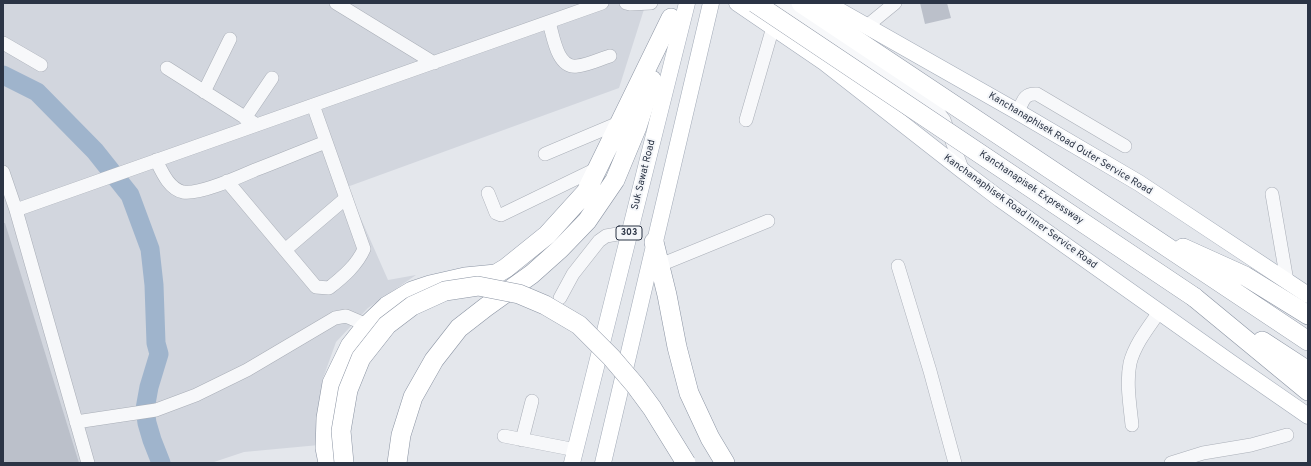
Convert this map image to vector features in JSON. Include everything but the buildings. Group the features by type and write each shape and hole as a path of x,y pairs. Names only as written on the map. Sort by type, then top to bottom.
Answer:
{"highway":[{"name":"Kanchanapisek Expressway","path":"743,3 1308,371"},
{"path":"801,3 1308,341"},
{"path":"328,463 325,448 326,418 332,383 350,346 367,325 387,306 412,291 430,285 465,277 496,274 506,268 547,235 561,221 586,192 675,11"},
{"path":"397,463 401,435 413,396 434,360 459,328 532,274 560,249 587,220 615,180 637,127 675,11"},
{"path":"1143,232 1245,276 1270,290 1308,315"},
{"path":"654,242 676,347 689,393 710,438 725,463"},
{"path":"344,463 341,431 348,390 362,358 387,325 412,306 445,291 478,286 519,294 545,305 579,325 611,357 635,385 652,408 686,463"},
{"path":"1194,297 1308,391"}],"main road":[{"name":"Suk Sawat Road","path":"574,456 687,3"},
{"name":"303","path":"603,463 711,3"},
{"name":"Kanchanaphisek Road Inner Service Road","path":"743,3 773,27 826,63 963,171 1159,312 1308,416"},
{"name":"Kanchanaphisek Road Outer Service Road","path":"826,3 1018,112 1139,183 1308,295"}],"street":[{"path":"336,3 434,63"},
{"path":"16,210 602,3"},
{"path":"626,3 651,3"},
{"path":"778,3 925,98 936,108 944,120 963,171"},
{"path":"867,26 895,3"},
{"path":"549,22 558,52 565,63 570,66 577,66 610,56"},
{"path":"746,120 773,27"},
{"path":"204,92 230,39"},
{"path":"3,43 41,66"},
{"path":"167,68 257,125"},
{"path":"245,118 272,78"},
{"path":"1018,112 1024,99 1030,94 1037,94 1125,146"},
{"path":"228,181 316,287 329,288 337,282 356,263 364,249 313,105"},
{"path":"545,154 621,122"},
{"path":"156,160 167,181 175,188 182,192 193,192 228,181 326,142"},
{"path":"488,192 496,213 501,216 598,168"},
{"path":"3,172 16,210 88,463"},
{"path":"1272,194 1287,281"},
{"path":"285,250 346,198"},
{"path":"660,265 768,221"},
{"path":"560,298 573,274 599,241 606,236 629,232"},
{"path":"898,266 930,371 955,463"},
{"path":"1132,425 1128,383 1130,363 1139,342 1159,312"},
{"path":"76,422 156,410 196,395 240,373 335,318 346,316 367,325"},
{"path":"522,440 532,401"},
{"path":"504,436 574,456"},
{"path":"1171,463 1203,458 1287,436"}],"shaded area":[{"path":"3,3 646,3 619,88 347,187 388,280 416,275 368,308 336,342 322,381 319,445 244,452 211,463 3,463"}],"waterway":[{"path":"3,75 37,92 95,151 130,195 150,249 154,285 156,343 159,354 149,387 145,409 152,440 161,463"}]}
